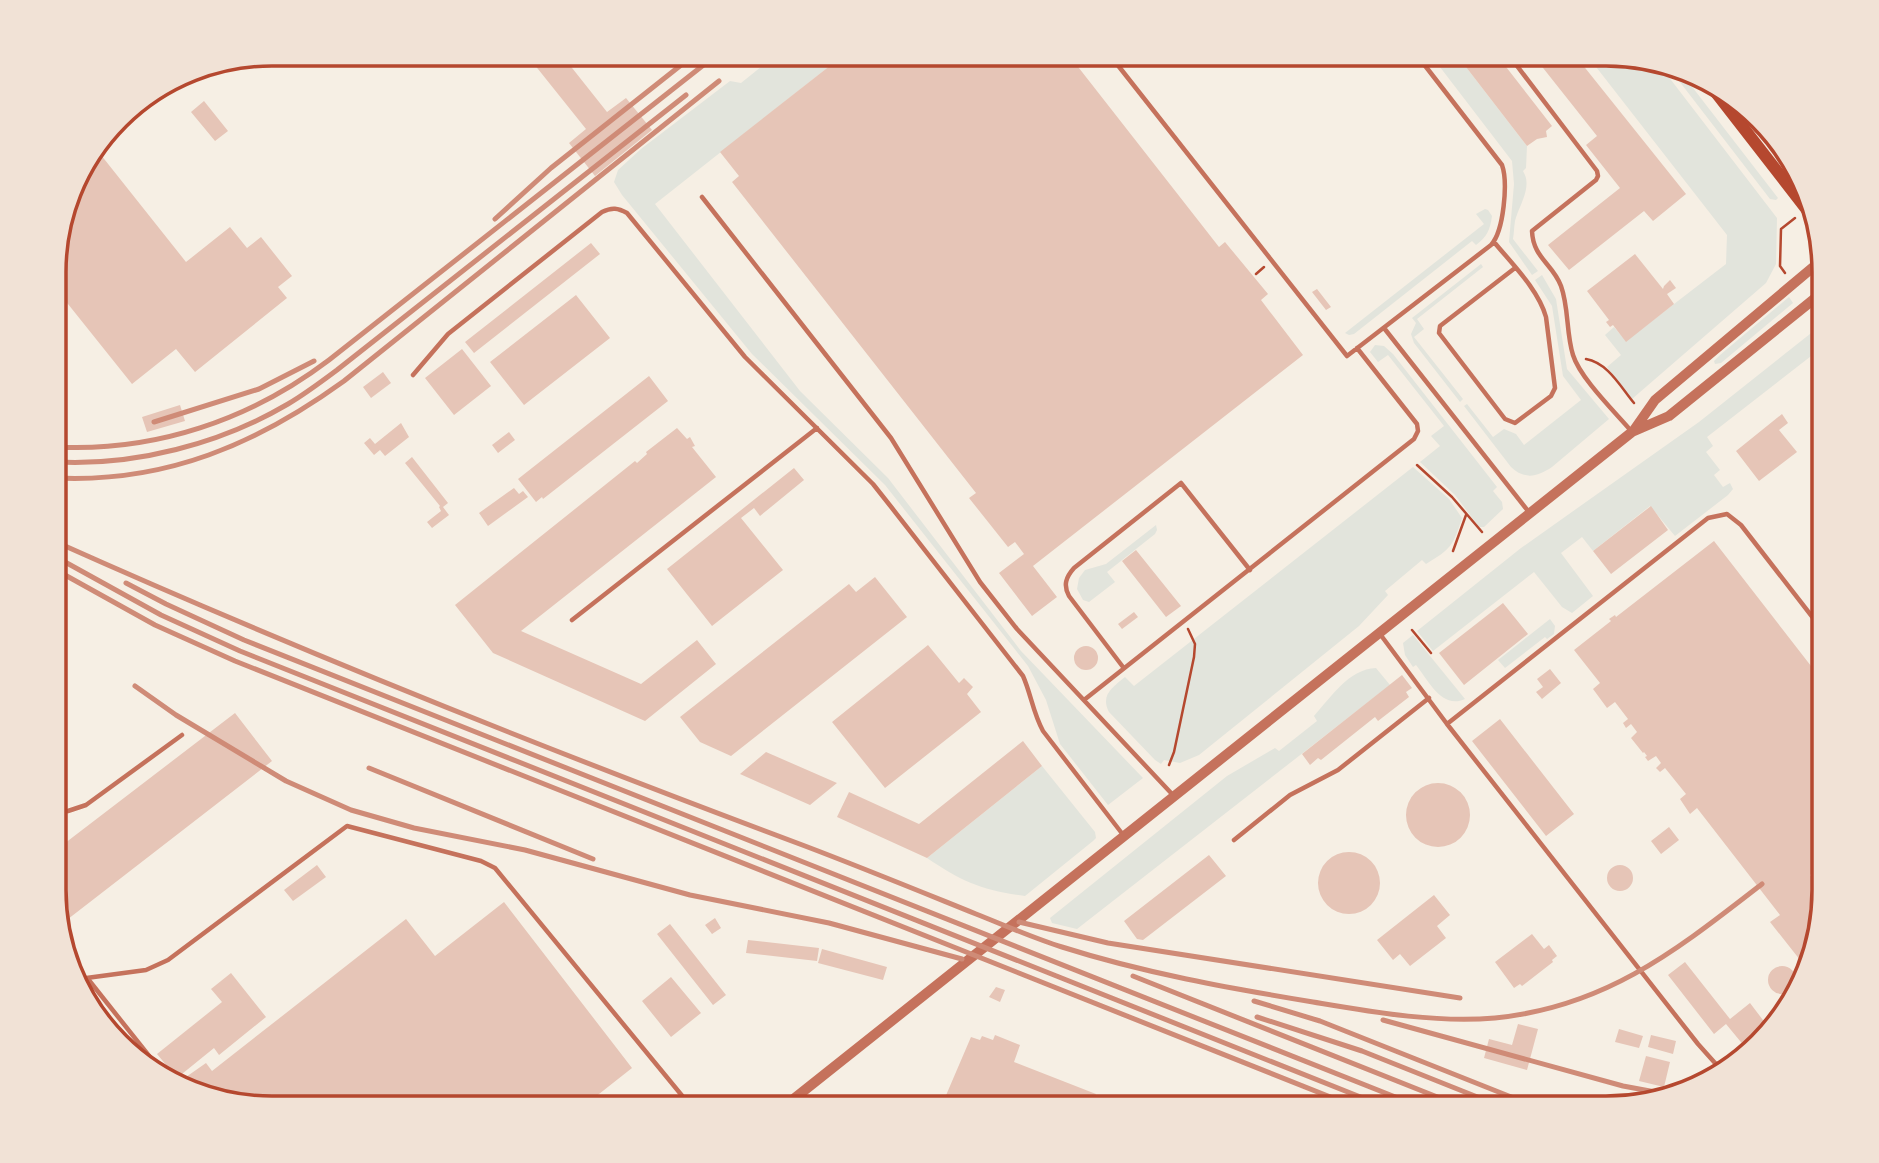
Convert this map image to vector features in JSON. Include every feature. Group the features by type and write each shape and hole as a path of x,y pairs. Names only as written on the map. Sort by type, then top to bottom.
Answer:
{"main road":[{"path":"1725,104 1799,200"}],"street":[{"path":"797,1096 1632,432 1655,400 1812,268"},
{"path":"1632,432 1669,416 1812,301"}],"lane":[{"path":"1120,66 1347,356 1494,242 1500,229 1504,188 1502,165 1425,66"},
{"path":"1517,66 1597,171 1596,180 1532,231 1535,250 1561,287 1573,358 1632,432"},
{"path":"702,197 891,439 980,582 1032,647 1175,797"},
{"path":"413,375 448,334 603,212 611,208 619,209 634,220 745,357 873,484 1023,676 1034,714 1043,731 1124,837"},
{"path":"1494,242 1515,268 1539,301 1544,312 1555,388 1551,396 1515,423 1505,419 1439,333 1440,326 1515,268"},
{"path":"1384,328 1531,514"},
{"path":"1084,700 1411,443 1417,435 1417,424 1357,348"},
{"path":"572,620 817,428"},
{"path":"1124,667 1069,596 1066,579 1074,568 1181,483 1250,570"},
{"path":"1447,724 1708,519 1727,514 1741,525 1812,617"},
{"path":"1380,634 1447,724 1698,1044 1717,1064"},
{"path":"1234,840 1290,794 1338,770 1429,698"},
{"path":"66,811 86,805 182,736"},
{"path":"88,978 146,970 168,960 347,826 481,861 495,869 682,1096"},
{"path":"88,978 149,1055"}],"path":[{"path":"1785,273 1780,266 1781,229 1793,220"},
{"path":"1573,358 1596,361 1606,368 1634,403"},
{"path":"1416,464 1452,497 1484,534"},
{"path":"1453,551 1466,514"},
{"path":"1169,765 1194,657 1195,644 1184,621"},
{"path":"1412,630 1431,653"}],"shaded area":[{"path":"1439,66 1465,66 1527,146 1526,168 1523,171 1526,190 1515,221 1513,239 1538,271 1532,275 1509,242 1514,184 1512,161"},
{"path":"1595,66 1633,68 1669,77 1777,218 1776,264 1766,283 1632,399 1607,367 1621,355 1605,335 1614,327 1626,341 1726,264 1727,235"},
{"path":"761,67 829,67 655,204 800,391 888,478 1021,651 1143,778 1108,805 1060,744 1046,700 1028,666 885,485 752,354 614,182 618,170 641,149 730,81 741,83"},
{"path":"1678,80 1690,85 1778,198 1770,199"},
{"path":"1485,209 1492,216 1487,233 1480,242 1476,245 1472,241 1354,334 1345,333 1484,224 1476,214"},
{"path":"1481,264 1483,267 1417,319 1424,329 1414,337 1463,399 1460,402 1414,343 1411,334 1416,323 1412,318"},
{"path":"1542,275 1556,299 1567,369 1609,419 1552,467 1531,476 1521,474 1511,467 1464,406 1467,404 1493,437 1504,429 1516,434 1524,445 1581,400 1563,376 1552,306 1535,280"},
{"path":"1789,297 1793,303 1721,363 1715,364 1714,361 1720,355"},
{"path":"1812,332 1812,355 1707,437 1713,446 1706,452 1720,470 1714,475 1723,487 1730,483 1733,489 1675,536 1650,506 1593,551 1582,537 1561,553 1593,596 1572,613 1562,607 1534,572 1433,651 1417,631 1521,548 1699,422"},
{"path":"1375,345 1384,346 1393,354 1497,487 1493,491 1502,502 1503,509 1484,527 1479,527 1455,495 1420,462 1440,446 1431,436 1444,426 1388,355 1378,362 1370,352"},
{"path":"1413,467 1449,499 1462,518 1450,546 1426,564 1422,560 1385,591 1388,595 1359,626 1199,755 1180,763 1164,760 1161,764 1109,712 1107,696 1125,677 1134,686"},
{"path":"1156,525 1155,534 1107,572 1115,582 1089,602 1083,600 1077,589 1079,578 1085,570 1106,564"},
{"path":"1550,619 1555,626 1554,634 1547,639 1545,637 1505,668 1498,660"},
{"path":"1413,635 1465,699 1457,701 1443,697 1436,692 1416,665 1413,667 1405,655 1403,643"},
{"path":"1376,668 1390,685 1077,929 1052,923 1050,918 1227,776 1275,748 1279,751 1317,721 1314,716 1349,679 1357,673"},
{"path":"1042,766 1095,832 1096,838 1025,896 973,884 927,858"}],"building":[{"path":"1078,66 1219,247 1225,242 1268,294 1261,300 1303,355 1033,566 1057,597 1032,616 999,573 1024,554 1015,542 1008,547 969,498 976,493 732,182 739,176 720,152 829,67"},
{"path":"1465,66 1505,66 1552,126 1546,131 1547,137 1537,139 1527,146"},
{"path":"1542,66 1584,66 1686,194 1653,221 1644,211 1569,270 1548,245 1620,188 1586,145 1597,136"},
{"path":"536,67 571,67 607,112 626,98 652,130 595,176 569,143 586,129"},
{"path":"204,101 228,131 215,141 191,112"},
{"path":"102,157 186,262 230,227 247,248 261,237 292,276 278,287 287,298 195,372 176,349 132,384 66,302 68,246 77,206"},
{"path":"591,243 600,254 474,353 465,342"},
{"path":"1635,254 1663,289 1670,280 1676,288 1667,294 1674,304 1626,342 1613,325 1610,327 1606,322 1609,320 1587,291"},
{"path":"1317,289 1331,307 1326,310 1312,292"},
{"path":"576,295 610,338 524,405 490,362"},
{"path":"462,349 491,386 454,415 425,378"},
{"path":"383,372 391,383 371,398 363,387"},
{"path":"649,376 668,401 536,502 518,479"},
{"path":"180,405 185,421 147,432 142,417"},
{"path":"1782,414 1788,423 1779,430 1797,452 1759,481 1736,451"},
{"path":"401,423 409,437 385,456 380,450 374,455 364,443 370,438 375,444"},
{"path":"677,428 687,439 690,437 695,446 692,447 716,477 521,631 641,684 697,640 716,664 645,721 493,653 455,605 635,461 637,463 646,452"},
{"path":"509,432 515,440 498,453 492,445"},
{"path":"412,457 448,503 443,507 449,515 432,528 427,522 441,511 440,506 405,463"},
{"path":"794,468 804,480 760,516 754,508 741,518 783,570 712,626 667,569"},
{"path":"514,488 519,494 523,491 528,497 488,526 479,513"},
{"path":"1651,506 1668,530 1611,574 1593,551"},
{"path":"1714,541 1812,665 1812,904 1809,931 1801,961 1770,922 1780,915 1697,808 1690,814 1680,799 1686,794 1665,768 1660,772 1656,768 1661,763 1656,756 1648,761 1645,757 1647,756 1631,738 1637,732 1631,724 1626,728 1623,723 1628,719 1615,702 1607,708 1593,689 1600,683 1574,650 1611,621 1609,619 1615,615 1616,617"},
{"path":"1136,550 1181,606 1166,617 1122,561"},
{"path":"875,577 907,617 731,756 700,742 680,717 849,584 856,592"},
{"path":"1503,603 1528,634 1464,685 1439,653"},
{"path":"1134,612 1138,617 1122,629 1118,624"},
{"path":"928,645 959,683 964,678 973,687 967,694 981,712 885,788 832,722"},
{"path":"1086,646 1097,653 1098,658 1091,669 1086,670 1075,663 1074,658 1081,647"},
{"path":"1550,669 1561,683 1542,699 1536,692 1543,687 1537,679"},
{"path":"1402,675 1412,688 1406,692 1409,697 1378,721 1375,717 1321,760 1318,758 1310,765 1302,754"},
{"path":"235,713 272,761 68,919 66,842"},
{"path":"1500,719 1574,814 1546,836 1472,741"},
{"path":"1023,741 1042,766 927,858 837,817 849,792 919,824"},
{"path":"766,752 837,783 810,805 740,774"},
{"path":"1438,783 1461,792 1470,815 1461,838 1438,847 1415,838 1406,815 1415,792"},
{"path":"1669,827 1679,840 1661,854 1651,841"},
{"path":"1343,852 1355,852 1371,861 1378,871 1378,895 1371,905 1355,914 1343,914 1332,909 1323,900 1318,889 1318,877 1323,866 1332,857"},
{"path":"1209,855 1226,876 1143,940 1137,939 1124,921"},
{"path":"317,865 326,877 293,901 284,890"},
{"path":"1620,865 1629,869 1633,878 1629,887 1620,891 1611,887 1607,878 1611,869"},
{"path":"1434,895 1450,915 1437,926 1446,938 1410,966 1400,954 1393,960 1377,940"},
{"path":"504,902 632,1068 596,1096 246,1095 186,1077 206,1063 212,1071 406,919 435,956"},
{"path":"715,918 721,928 712,934 705,925"},
{"path":"670,924 726,995 713,1005 657,934"},
{"path":"1532,934 1544,949 1549,945 1557,956 1522,986 1520,984 1514,988 1495,962"},
{"path":"748,940 819,948 817,961 746,953"},
{"path":"822,949 887,967 883,980 818,963"},
{"path":"1685,962 1730,1019 1750,1003 1765,1022 1743,1044 1726,1024 1714,1034 1668,975"},
{"path":"1782,966 1794,974 1785,993 1772,990 1768,980 1772,970"},
{"path":"231,973 266,1017 219,1055 214,1048 181,1075 170,1069 157,1054 222,1002 211,989"},
{"path":"671,977 701,1013 671,1037 642,1001"},
{"path":"996,987 1005,990 1000,1002 989,997"},
{"path":"1518,1024 1538,1029 1527,1070 1484,1058 1489,1039 1512,1045"},
{"path":"1619,1029 1643,1036 1639,1048 1615,1042"},
{"path":"995,1035 1020,1045 1014,1062 1096,1094 1095,1096 946,1096 971,1037 980,1040 982,1036 993,1040"},
{"path":"1651,1035 1676,1041 1673,1054 1648,1047"},
{"path":"1646,1056 1670,1062 1664,1087 1639,1081"}],"railway":[{"path":"495,219 551,168 679,67"},
{"path":"66,447 129,444 200,428 267,400 299,381 701,67"},
{"path":"66,478 135,474 209,455 244,441 311,403 344,381 719,81"},
{"path":"66,462 116,460 176,449 234,430 288,404 337,370 686,95"},
{"path":"154,422 259,389 314,361"},
{"path":"66,546 241,623 428,700 1029,936 1124,965 1186,979 1404,1016 1472,1019 1535,1012 1572,1002 1639,971 1701,931 1762,884"},
{"path":"66,563 161,615 240,651 1358,1096"},
{"path":"66,576 155,625 235,661 1328,1096"},
{"path":"126,583 244,640 1393,1096"},
{"path":"135,686 176,715 286,781 351,810 414,828 525,850 690,895 829,923 962,959"},
{"path":"369,768 593,859"},
{"path":"1019,922 1108,943 1460,998"},
{"path":"1133,976 1435,1096"},
{"path":"1254,1001 1320,1021 1509,1096"},
{"path":"1257,1017 1362,1051 1475,1096"},
{"path":"1383,1020 1623,1086 1653,1092"}]}
